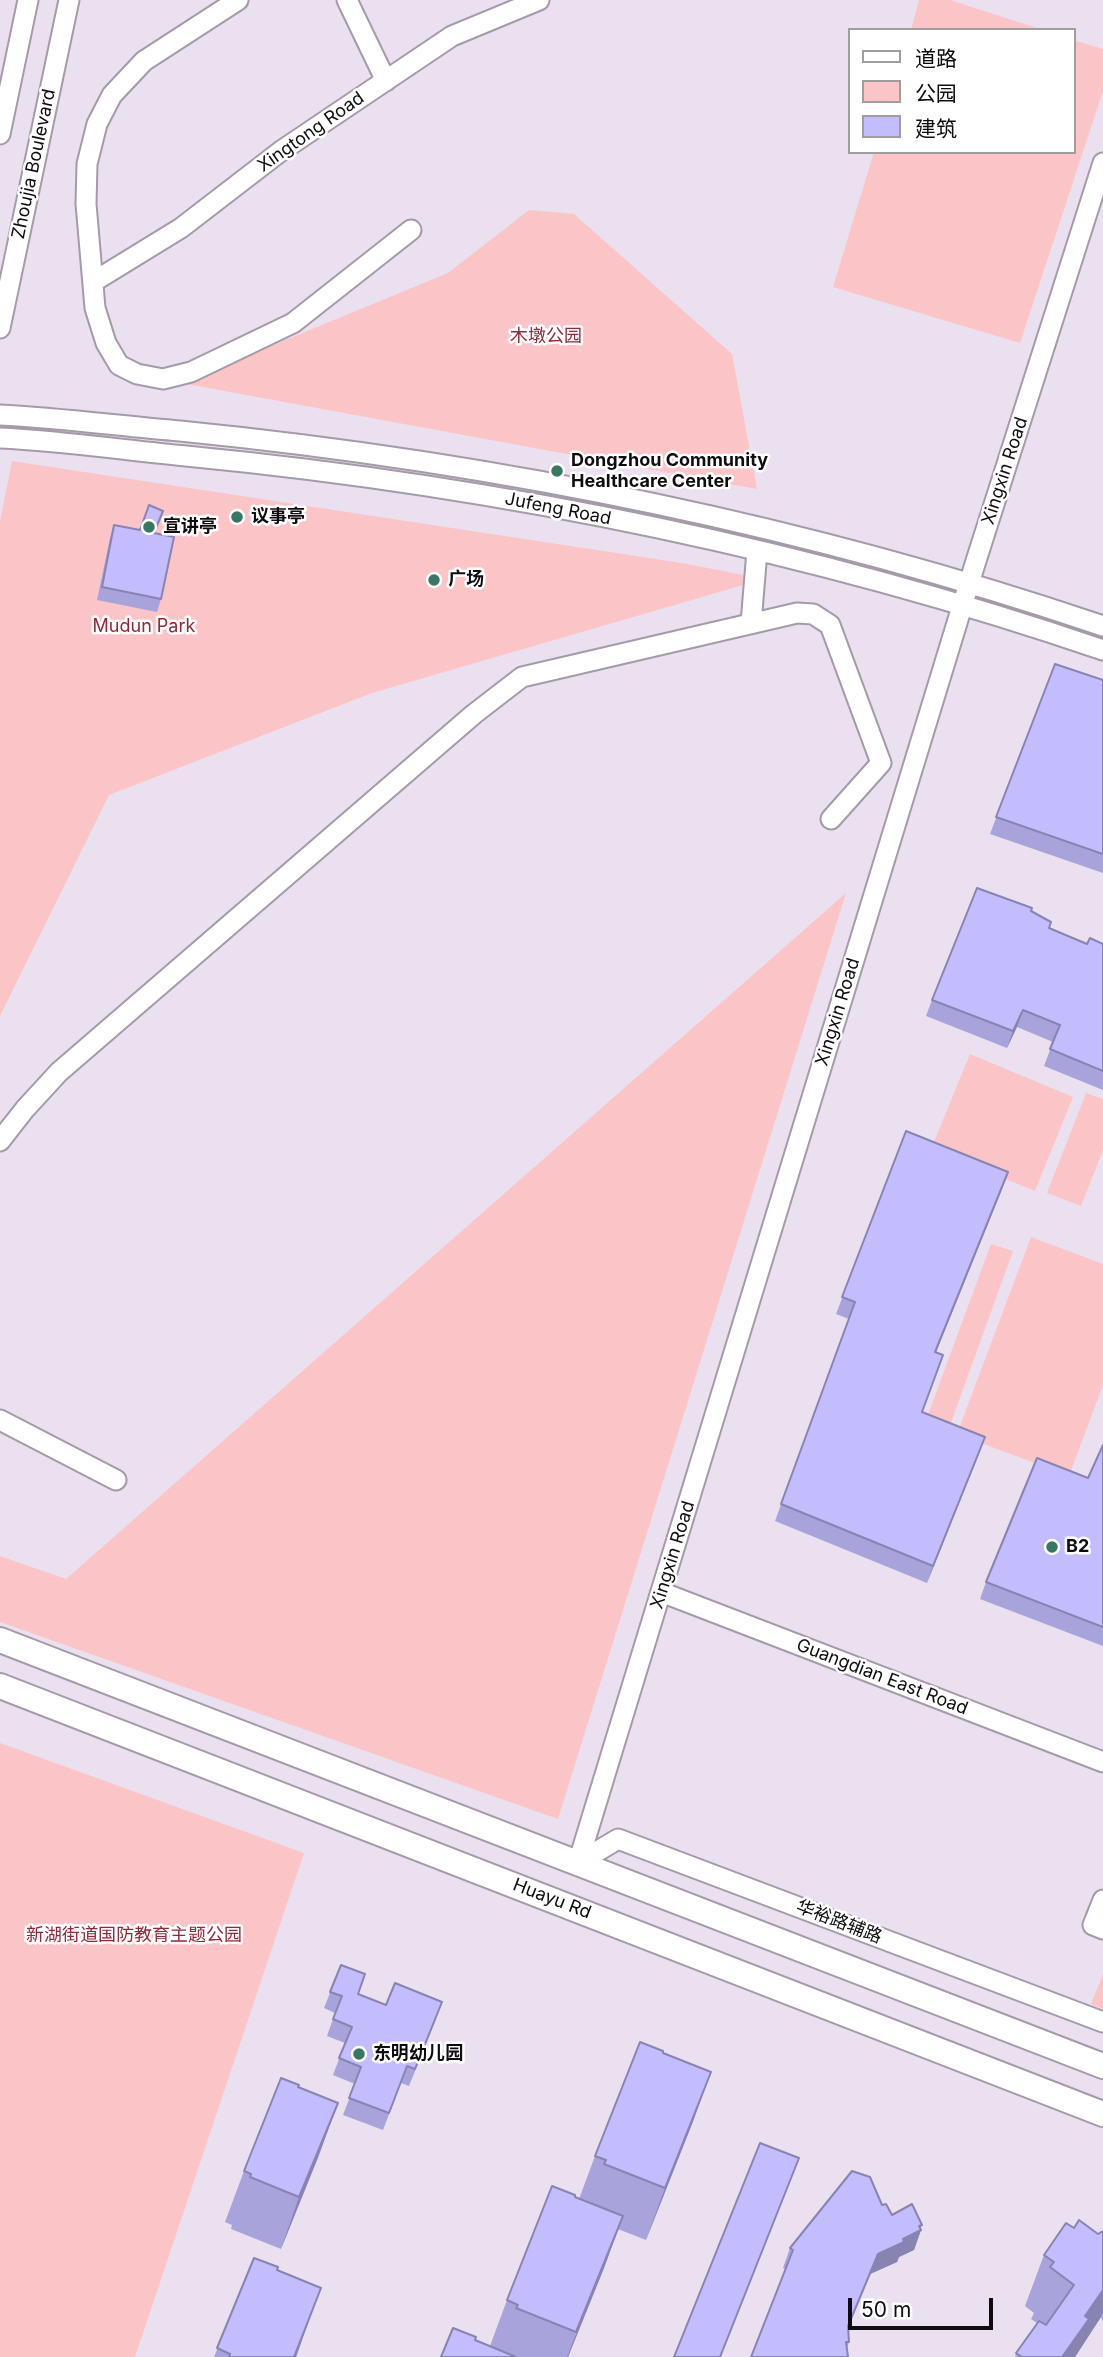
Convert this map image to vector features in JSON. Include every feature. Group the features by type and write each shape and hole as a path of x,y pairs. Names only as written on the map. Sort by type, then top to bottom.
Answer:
{"main road":[{"path":"0,1640 1103,2066"},
{"name":"Huayu Rd","path":"0,1686 1103,2114"}],"street":[{"path":"0,134 28,0"},
{"name":"Zhoujia Boulevard","path":"0,328 69,0"},
{"path":"238,0 144,61 112,95 97,124 87,164 86,204 93,282 96,308 106,344 119,365 137,374 163,379 191,372 293,323 411,230"},
{"path":"347,0 386,81"},
{"name":"Xingtong Road","path":"93,282 181,228 281,151 452,36 539,0"},
{"name":"Xingxin Road","path":"578,1863 963,605 1103,163"},
{"name":"Jufeng Road","path":"0,415 300,443 488,471 683,510 795,536 970,583 1103,626"},
{"name":"Jufeng Road","path":"0,438 296,466 483,494 677,532 757,551 963,605 1103,650"},
{"path":"751,623 757,551"},
{"path":"0,1142 25,1109 59,1072 463,723 522,677 797,613 813,614 830,625 881,763 831,819"},
{"path":"0,1420 116,1480"},
{"name":"Guangdian East Road","path":"662,1592 1103,1762"},
{"name":"华裕路辅路","path":"578,1863 618,1839 1103,2022"},
{"path":"1098,1927 1103,1900"}],"green space":[{"path":"919,0 950,0 1037,28 912,28"},
{"path":"1075,41 1103,49 1103,91 1020,343 833,287 873,154 1075,154"},
{"name":"木墩公园","path":"529,210 574,214 732,354 757,489 181,383 448,273"},
{"name":"Mudun Park","path":"12,461 682,563 764,579 372,693 109,795 0,1016 0,522"},
{"path":"846,893 558,1819 0,1622 0,1556 66,1579"},
{"path":"970,1054 1073,1097 1035,1191 931,1149"},
{"path":"1086,1093 1103,1099 1103,1150 1081,1206 1047,1193"},
{"path":"1031,1237 1103,1264 1103,1385 1069,1476 957,1434"},
{"path":"991,1244 1013,1251 949,1428 926,1420"},
{"name":"新湖街道国防教育主题公园","path":"0,1743 304,1853 135,2357 0,2357"},
{"path":"1103,1974 1103,2009 1091,2004"}],"building":[{"path":"149,505 163,511 154,533 174,537 161,599 102,587 114,525 140,530"},
{"path":"1055,664 1103,680 1103,854 996,817"},
{"path":"977,888 1032,908 1031,911 1051,922 1049,928 1087,944 1090,938 1103,944 1103,1071 1050,1049 1060,1025 1023,1010 1013,1031 932,1000"},
{"path":"906,1131 1008,1172 935,1352 943,1355 922,1412 985,1437 933,1566 781,1504 855,1302 842,1297"},
{"name":"B2","path":"1103,1445 1103,1627 986,1582 1037,1458 1088,1478"},
{"path":"341,1965 365,1974 358,1994 386,2005 395,1983 442,2002 415,2069 407,2066 389,2113 349,2098 361,2067 339,2058 352,2027 333,2019 342,1996 330,1992"},
{"path":"640,2042 711,2072 665,2188 604,2164 606,2160 595,2156"},
{"path":"281,2078 338,2103 299,2197 250,2177 251,2174 244,2171"},
{"path":"760,2143 799,2158 720,2357 674,2357"},
{"path":"852,2171 870,2177 882,2205 886,2204 892,2215 912,2204 922,2225 919,2226 921,2230 903,2239 904,2242 878,2254 848,2326 848,2357 751,2357 793,2250 790,2248"},
{"path":"552,2186 623,2216 576,2332 516,2308 518,2305 507,2300"},
{"path":"1079,2220 1098,2234 1103,2231 1103,2290 1085,2316 1089,2319 1062,2357 1022,2357 1016,2353 1039,2321 1046,2325 1074,2285 1050,2267 1054,2262 1044,2255 1066,2223 1074,2228"},
{"path":"254,2258 321,2288 294,2357 229,2357 230,2354 217,2348"},
{"path":"453,2328 476,2337 475,2340 516,2357 441,2357"}],"place":[{"name":"Dongzhou Community Healthcare Center","path":"557,471"},
{"name":"议事亭","path":"237,517"},
{"name":"宣讲亭","path":"149,527"},
{"name":"广场","path":"434,580"},
{"name":"B2","path":"1052,1547"},
{"name":"东明幼儿园","path":"359,2054"}]}
